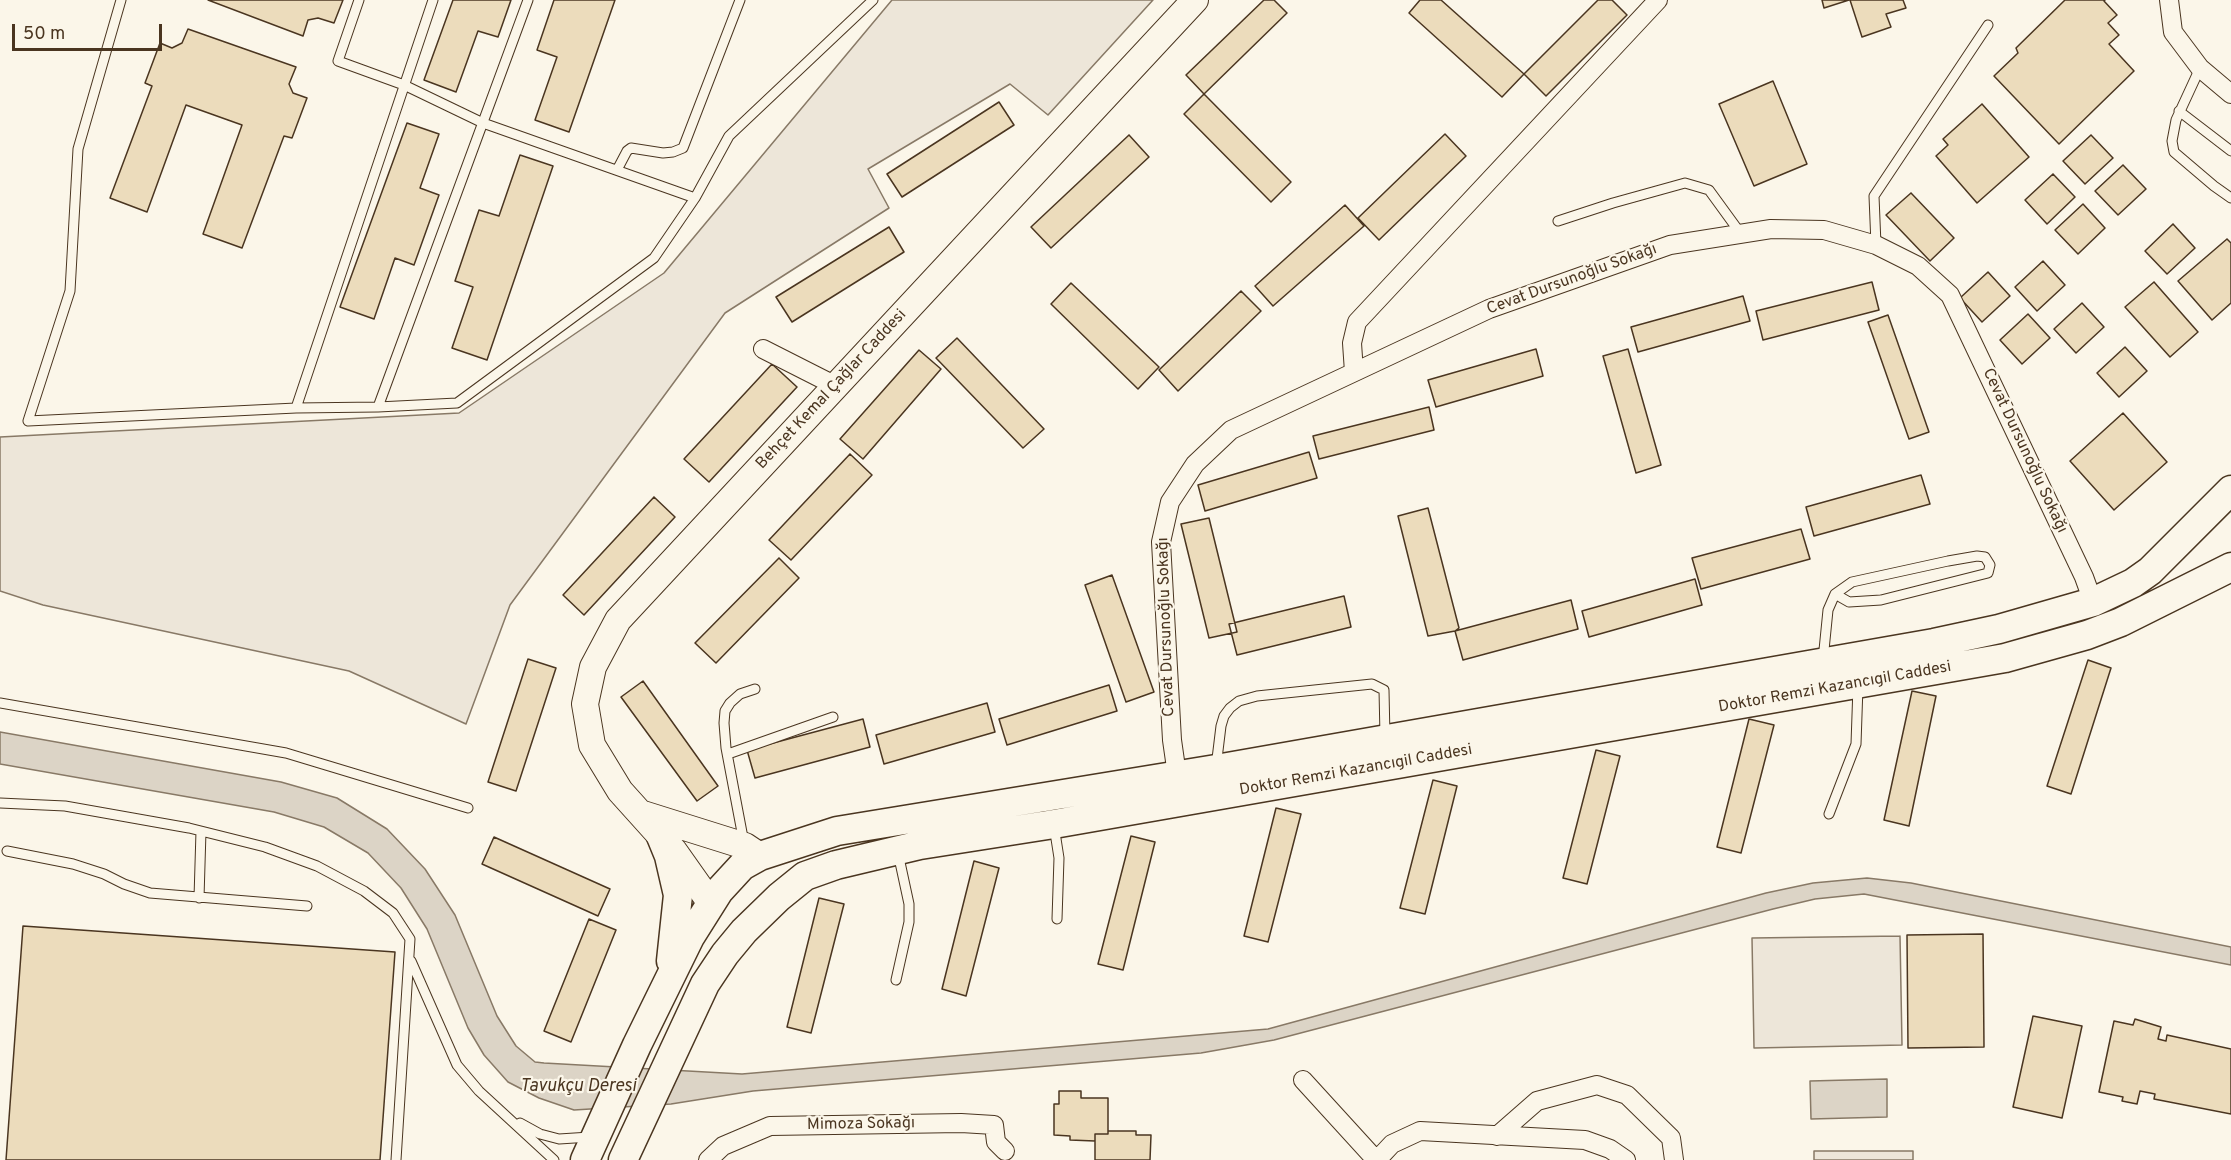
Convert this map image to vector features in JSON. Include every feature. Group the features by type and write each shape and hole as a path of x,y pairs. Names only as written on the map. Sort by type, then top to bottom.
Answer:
{"main road":[{"name":"Behçet Kemal Çağlar Caddesi","path":"710,902 674,850 620,791 592,745 585,704 593,667 618,620 1195,0"},
{"name":"Doktor Remzi Kazancıgil Caddesi","path":"594,1140 690,937 710,902 742,866 752,851 837,831 1216,770 1823,663 1999,629 2093,602 2133,583 2150,571 2231,490"},
{"name":"Doktor Remzi Kazancıgil Caddesi","path":"629,1152 705,984 724,954 779,897 806,876 836,865 898,850 2005,658 2087,635 2165,601 2231,567"},
{"path":"652,824 752,851 773,870 779,883 779,897"},
{"path":"652,824 669,856 678,895 673,951 662,995"},
{"path":"710,902 721,918 744,931"}],"street":[{"path":"1354,372 1352,343 1357,322 1658,0"},
{"path":"2169,0 2173,32 2200,69 2231,94"},
{"name":"Cevat Dursunoğlu Sokağı","path":"1177,775 1172,740 1161,542 1170,502 1195,464 1231,430 1489,309 1670,244 1771,229 1824,230 1876,245 1918,266 1950,295 2084,577 2093,602"},
{"path":"763,349 836,386"},
{"path":"1304,1080 1376,1160 1392,1143 1420,1131 1585,1140 1610,1149 1626,1160"},
{"path":"1497,1136 1537,1101 1597,1085 1627,1095 1671,1138 1674,1160"},
{"name":"Mimoza Sokağı","path":"708,1160 723,1146 770,1126 961,1123 994,1125 996,1142 1005,1151"}],"lane":[{"path":"121,0 78,149 70,291 28,421 457,403 654,258 695,198 729,136 873,0"},
{"path":"359,0 338,60 404,85 483,123 695,198"},
{"path":"296,408 433,0"},
{"path":"378,407 528,0"},
{"path":"617,170 631,148 663,153 674,153 683,148 740,0"},
{"path":"1876,245 1874,196 1988,25"},
{"path":"2200,69 2179,111 2173,131 2174,152 2231,198"},
{"path":"2179,111 2231,152"},
{"path":"1558,221 1685,183 1709,190 1741,234"},
{"path":"1823,663 1828,610 1835,594 1852,582 1977,556 1985,557 1990,565 1988,573 1881,600 1849,602 1835,594"},
{"path":"1216,770 1224,716 1239,701 1257,696 1372,684 1384,690 1385,739"},
{"path":"1829,814 1856,744 1858,684"},
{"path":"752,851 728,754 724,723 725,711 740,694 755,689"},
{"path":"0,703 286,753 468,808"},
{"path":"728,754 833,717"},
{"path":"0,803 65,806 201,831 265,847 307,862 364,891 393,913 410,939 396,1160"},
{"path":"1054,824 1059,858 1057,919"},
{"path":"199,897 201,831"},
{"path":"896,980 909,922 909,904 898,850"},
{"path":"7,851 73,864 150,893 307,906"},
{"path":"410,958 457,1065 479,1091 554,1160"},
{"path":"512,1119 540,1134 559,1139 594,1140"}],"shaded area":[{"path":"892,0 1153,0 1048,115 1010,84 868,169 889,208 725,313 510,605 466,724 349,671 43,605 0,591 0,437 459,413 664,273"},
{"path":"1900,936 1902,1045 1754,1048 1752,938"},
{"path":"1814,1151 1913,1151 1913,1160 1814,1160"}],"water":[{"name":"Tavukçu Deresi","path":"0,732 281,782 337,798 387,829 425,869 455,915 497,1016 516,1046 535,1062 544,1063 742,1074 1268,1029 1766,893 1813,883 1867,878 1911,883 2231,947 2231,965 1864,894 1815,899 1773,909 1274,1040 1201,1053 753,1091 671,1104 574,1110 539,1098 508,1082 484,1055 468,1028 427,929 401,888 368,853 324,827 274,812 0,764"},
{"path":"1887,1079 1887,1117 1811,1119 1810,1081"}],"building":[{"path":"208,0 343,0 334,23 318,18 308,20 303,36"},
{"path":"453,0 511,0 498,37 478,31 456,92 424,80"},
{"path":"554,0 615,0 569,132 535,120 557,57 537,50"},
{"path":"1264,0 1274,0 1287,13 1204,94 1186,75"},
{"path":"1420,0 1441,0 1524,74 1502,97 1409,13"},
{"path":"1598,0 1612,0 1627,15 1546,96 1524,74"},
{"path":"1822,0 1849,0 1824,8"},
{"path":"1850,0 1903,0 1906,8 1886,14 1891,27 1862,37"},
{"path":"2065,0 2105,0 2117,15 2108,23 2119,35 2109,44 2134,71 2059,144 1994,76 2018,53 2016,48"},
{"path":"188,29 296,67 289,84 293,93 307,98 292,138 284,136 242,248 203,234 242,125 186,105 147,212 110,198 152,86 145,83 160,43 172,48 182,43"},
{"path":"1773,81 1807,164 1754,186 1719,104"},
{"path":"1204,94 1291,182 1271,202 1184,114"},
{"path":"999,102 1014,125 902,197 887,174"},
{"path":"1982,104 2029,157 1977,203 1936,156 1948,145 1943,139"},
{"path":"407,123 439,134 420,188 439,195 414,265 395,258 374,319 340,307"},
{"path":"1445,134 1466,156 1379,240 1358,218"},
{"path":"1129,135 1149,157 1051,248 1031,227"},
{"path":"2091,135 2113,158 2085,184 2063,161"},
{"path":"520,155 553,166 487,360 452,348 473,287 455,281 479,210 499,216"},
{"path":"2123,165 2146,189 2118,215 2095,191"},
{"path":"2053,174 2075,197 2047,224 2025,200"},
{"path":"1911,193 1954,238 1930,261 1886,215"},
{"path":"2083,204 2105,228 2078,254 2055,230"},
{"path":"1345,205 1364,226 1273,306 1255,286"},
{"path":"2173,224 2195,248 2167,274 2145,251"},
{"path":"889,227 904,252 792,322 776,297"},
{"path":"2227,239 2231,243 2231,303 2212,320 2178,281"},
{"path":"2043,261 2065,285 2037,311 2015,287"},
{"path":"1988,272 2010,296 1982,322 1960,298"},
{"path":"1872,282 1879,310 1763,340 1756,311"},
{"path":"2154,282 2198,332 2170,357 2125,307"},
{"path":"1071,283 1159,367 1138,389 1051,304"},
{"path":"1241,291 1261,311 1178,391 1159,370"},
{"path":"1743,296 1750,321 1638,352 1631,327"},
{"path":"2082,303 2104,327 2076,353 2054,329"},
{"path":"2028,314 2050,338 2022,364 2000,340"},
{"path":"1888,315 1929,432 1909,439 1868,322"},
{"path":"957,338 1044,429 1023,448 936,358"},
{"path":"2125,347 2147,371 2119,397 2097,373"},
{"path":"1536,349 1543,376 1436,407 1428,380"},
{"path":"1628,349 1661,465 1636,473 1603,356"},
{"path":"919,350 941,369 863,459 840,439"},
{"path":"772,364 797,387 709,482 684,459"},
{"path":"1429,407 1434,430 1319,459 1313,436"},
{"path":"2123,413 2167,462 2114,510 2070,461"},
{"path":"1309,452 1317,478 1205,511 1198,485"},
{"path":"850,454 872,475 791,560 769,540"},
{"path":"1921,475 1930,504 1814,536 1806,507"},
{"path":"654,497 675,517 584,615 563,595"},
{"path":"1428,508 1459,628 1455,631 1428,636 1398,516"},
{"path":"1209,518 1237,632 1209,638 1181,524"},
{"path":"1801,529 1810,559 1701,589 1692,558"},
{"path":"779,558 799,578 716,663 695,643"},
{"path":"1112,575 1154,692 1126,702 1085,585"},
{"path":"1695,579 1702,605 1589,637 1582,611"},
{"path":"1344,596 1351,627 1237,655 1229,624"},
{"path":"1571,600 1578,629 1463,660 1455,631"},
{"path":"528,659 556,668 516,791 488,782"},
{"path":"2088,660 2111,668 2071,794 2047,786"},
{"path":"643,681 718,786 697,801 621,697"},
{"path":"1109,685 1117,711 1007,745 999,719"},
{"path":"1912,691 1936,696 1909,826 1884,820"},
{"path":"987,703 995,732 884,764 876,735"},
{"path":"863,719 870,747 755,778 747,750"},
{"path":"1749,719 1774,725 1741,853 1717,847"},
{"path":"1596,750 1620,756 1587,884 1563,878"},
{"path":"1433,780 1457,786 1425,914 1400,908"},
{"path":"1276,808 1301,814 1268,942 1244,936"},
{"path":"1131,836 1155,842 1123,970 1098,964"},
{"path":"494,837 610,889 598,916 482,864"},
{"path":"974,861 999,868 966,996 942,989"},
{"path":"819,898 844,904 811,1033 787,1027"},
{"path":"589,919 616,930 571,1042 544,1031"},
{"path":"23,926 395,952 380,1160 6,1160"},
{"path":"1983,934 1984,1047 1908,1048 1907,935"},
{"path":"2033,1016 2082,1026 2062,1118 2013,1107"},
{"path":"2135,1019 2161,1027 2158,1039 2166,1041 2167,1035 2231,1049 2231,1114 2154,1099 2155,1094 2140,1091 2137,1104 2122,1101 2123,1097 2099,1092 2114,1021 2133,1025"},
{"path":"1059,1091 1081,1091 1081,1098 1108,1098 1108,1134 1095,1134 1095,1141 1070,1140 1070,1136 1054,1135 1054,1104 1059,1104"},
{"path":"1108,1131 1136,1131 1136,1135 1151,1135 1150,1160 1095,1160 1095,1134 1108,1134"}]}
